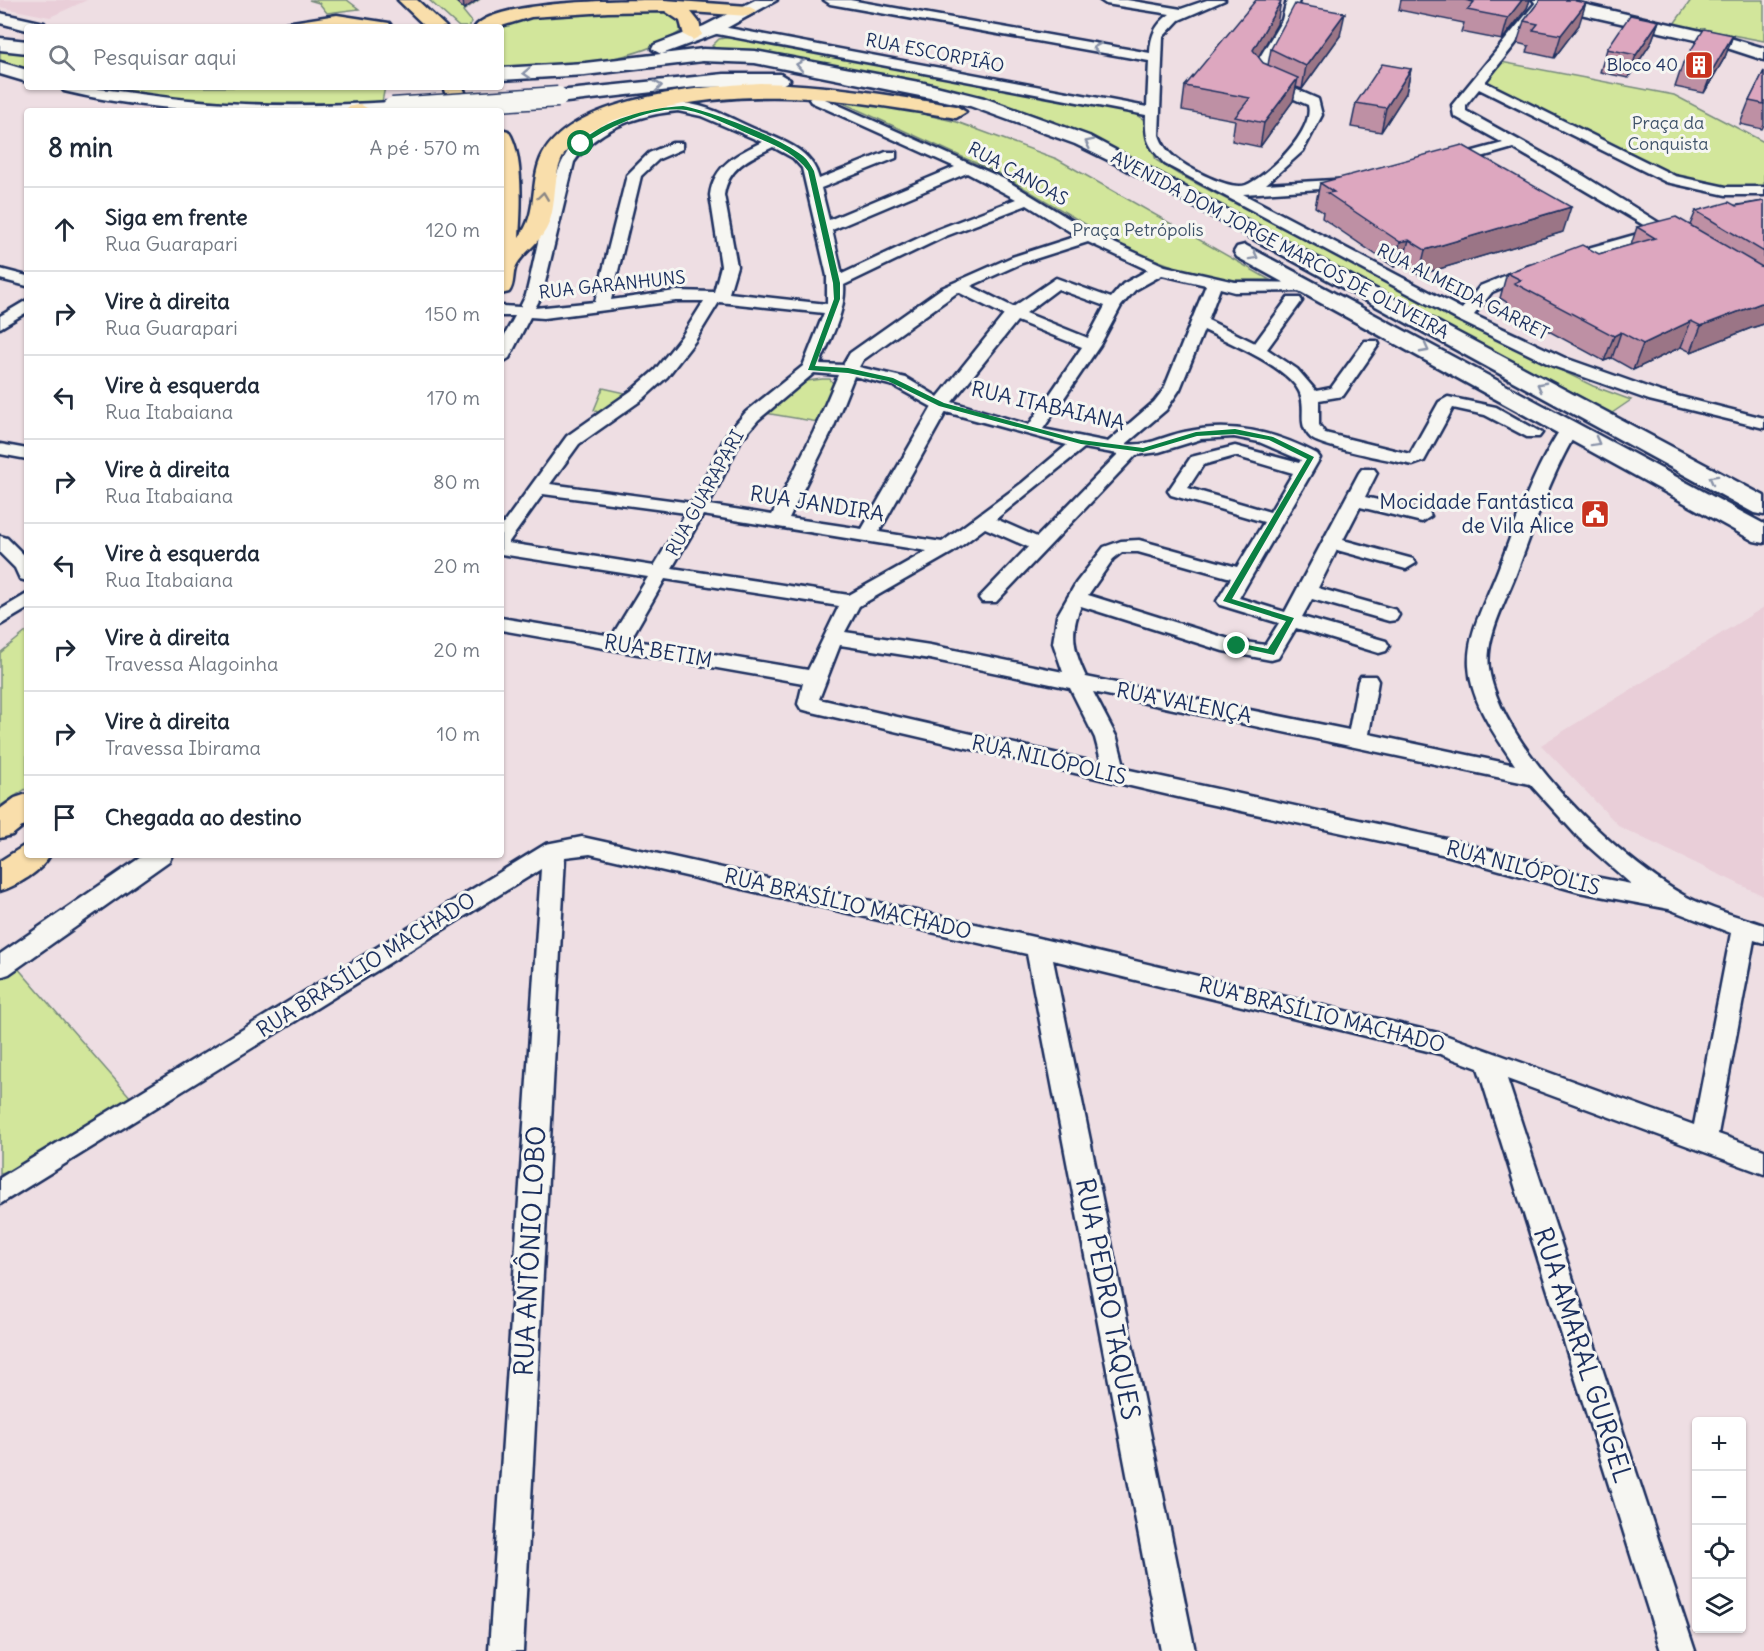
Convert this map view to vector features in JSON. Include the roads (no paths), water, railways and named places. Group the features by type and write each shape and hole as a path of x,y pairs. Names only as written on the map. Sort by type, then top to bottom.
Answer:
{"highway":[{"path":"407,0 434,24"},
{"path":"488,24 503,11 539,3 703,4 748,11"},
{"path":"650,3 664,5 683,14 692,24 705,31"},
{"path":"313,24 384,18 398,24"},
{"path":"506,263 537,228 547,169 559,147 585,126 616,114 699,93 776,87 846,92 956,112"},
{"path":"454,90 461,108"},
{"path":"484,90 493,108"},
{"path":"504,150 510,198 504,273"},
{"path":"0,826 24,808"},
{"path":"0,878 29,858"}],"main road":[{"path":"626,90 609,83 605,77 611,69 705,31 768,0"},
{"path":"1543,0 1744,47 1764,54"},
{"path":"0,18 25,24"},
{"path":"691,81 720,70 721,61 701,44 705,31"},
{"path":"0,44 24,47"},
{"name":"AVENIDA DOM JORGE MARCOS DE OLIVEIRA","path":"504,74 552,72 714,55 765,58 950,95 1006,111 1082,140 1764,507"},
{"path":"0,68 24,75"},
{"name":"AVENIDA DOM JORGE MARCOS DE OLIVEIRA","path":"387,108 558,97 691,81 761,79 829,84 882,92 956,112 1049,146 1119,183"},
{"path":"86,90 141,101 222,108"},
{"name":"AVENIDA DOM JORGE MARCOS DE OLIVEIRA","path":"1224,240 1301,294 1570,428 1764,535"}],"street":[{"path":"830,0 1155,58"},
{"path":"1106,0 1183,13"},
{"path":"1165,0 1201,6"},
{"path":"1151,112 1159,32 1183,13 1219,0"},
{"path":"1248,190 1296,153 1315,117 1316,107 1313,102 1265,81 1257,72 1287,24 1292,14 1293,0"},
{"path":"1543,0 1459,105 1459,113 1695,250"},
{"name":"RUA ESCORPIÃO","path":"705,31 1151,112"},
{"path":"1744,47 1764,48"},
{"path":"1477,83 1671,179 1726,191 1764,191"},
{"name":"RUA CANOAS","path":"816,99 968,167 1029,199 1089,237 1160,270 1214,284 1301,294"},
{"name":"RUA GUARAPARI","path":"504,352 534,295 567,162 588,138 627,119 678,107 699,111 773,142 802,158 811,171 836,283 837,299 810,368 739,429 698,509 617,644"},
{"name":"RUA ALMEIDA GARRET","path":"1151,112 1152,135 1162,154 1185,171 1464,317 1559,362 1621,386 1684,405 1764,423"},
{"path":"504,536 573,440 636,395 678,357 717,297 729,266 717,195 718,184 732,164 773,142"},
{"path":"1432,167 1514,144"},
{"path":"602,304 634,175 654,156 676,146"},
{"path":"813,186 891,155"},
{"path":"824,228 968,167"},
{"path":"1224,191 1362,183"},
{"path":"836,283 941,233 1029,199"},
{"path":"1464,317 1479,295 1491,286 1556,261 1665,231"},
{"path":"778,522 823,432 848,370 856,357 958,286 1017,260 1089,237"},
{"path":"1034,430 1092,345 1114,304 1129,287 1160,270"},
{"path":"0,274 24,280"},
{"path":"868,535 941,405 1014,314 1053,284 1060,283 1114,304"},
{"path":"1112,447 1160,406 1167,396 1181,372 1214,284"},
{"path":"958,286 1014,314 1092,345"},
{"path":"1258,350 1301,294"},
{"name":"RUA GARANHUNS","path":"504,311 543,313 676,296 717,297 834,309"},
{"path":"0,323 24,307"},
{"path":"1200,322 1258,350 1297,379 1310,397 1309,422 1315,434 1406,460 1418,458 1448,402 1490,411 1533,433"},
{"path":"1310,397 1337,392 1371,344"},
{"name":"RUA ITABAIANA","path":"810,368 848,370 898,381 941,405 1081,442 1131,450 1149,449 1205,433 1248,433 1271,438 1311,458 1304,470"},
{"path":"1570,428 1558,446 1528,514 1484,632 1479,669 1490,708 1535,777 1617,859 1674,901 1754,931 1704,1139"},
{"name":"RUA NILÓPOLIS","path":"1081,442 946,549 852,602 843,614 832,637 806,699 812,706 1446,847 1579,883 1674,901"},
{"path":"989,598 1131,450"},
{"path":"1275,519 1177,491 1197,461 1235,451 1304,470 1227,601 1379,646"},
{"path":"1076,598 1230,646 1271,653 1307,591 1368,473"},
{"name":"RUA JANDIRA","path":"539,488 698,509 946,549"},
{"path":"1355,500 1422,516"},
{"path":"984,521 1040,545"},
{"path":"0,542 24,566"},
{"path":"1332,543 1406,563"},
{"path":"1116,774 1107,739 1064,645 1062,635 1068,613 1076,598 1109,550 1122,545 1139,546 1242,575"},
{"path":"504,548 852,602"},
{"path":"1307,591 1389,615"},
{"path":"0,619 24,602"},
{"name":"RUA BETIM","path":"504,625 815,678"},
{"name":"RUA VALENÇA","path":"832,637 872,642 1358,737 1535,777"},
{"path":"1358,737 1368,681"},
{"name":"RUA BRASÍLIO MACHADO","path":"0,1192 554,850 574,845 590,846 1038,947 1397,1032 1488,1059 1764,1162"},
{"name":"RUA ANTÔNIO LOBO","path":"506,1651 554,850"},
{"path":"0,967 157,858"},
{"name":"RUA PEDRO TAQUES","path":"1038,947 1178,1651"},
{"name":"RUA AMARAL GURGEL","path":"1488,1059 1678,1651"}],"place":[{"name":"Bloco 40","path":"1699,65"},
{"name":"Mocidade Fantástica de Vila Alice","path":"1595,514"}],"park label":[{"name":"Praça da Conquista","path":"1668,133"},
{"name":"Praça Petrópolis","path":"1138,230"}]}
